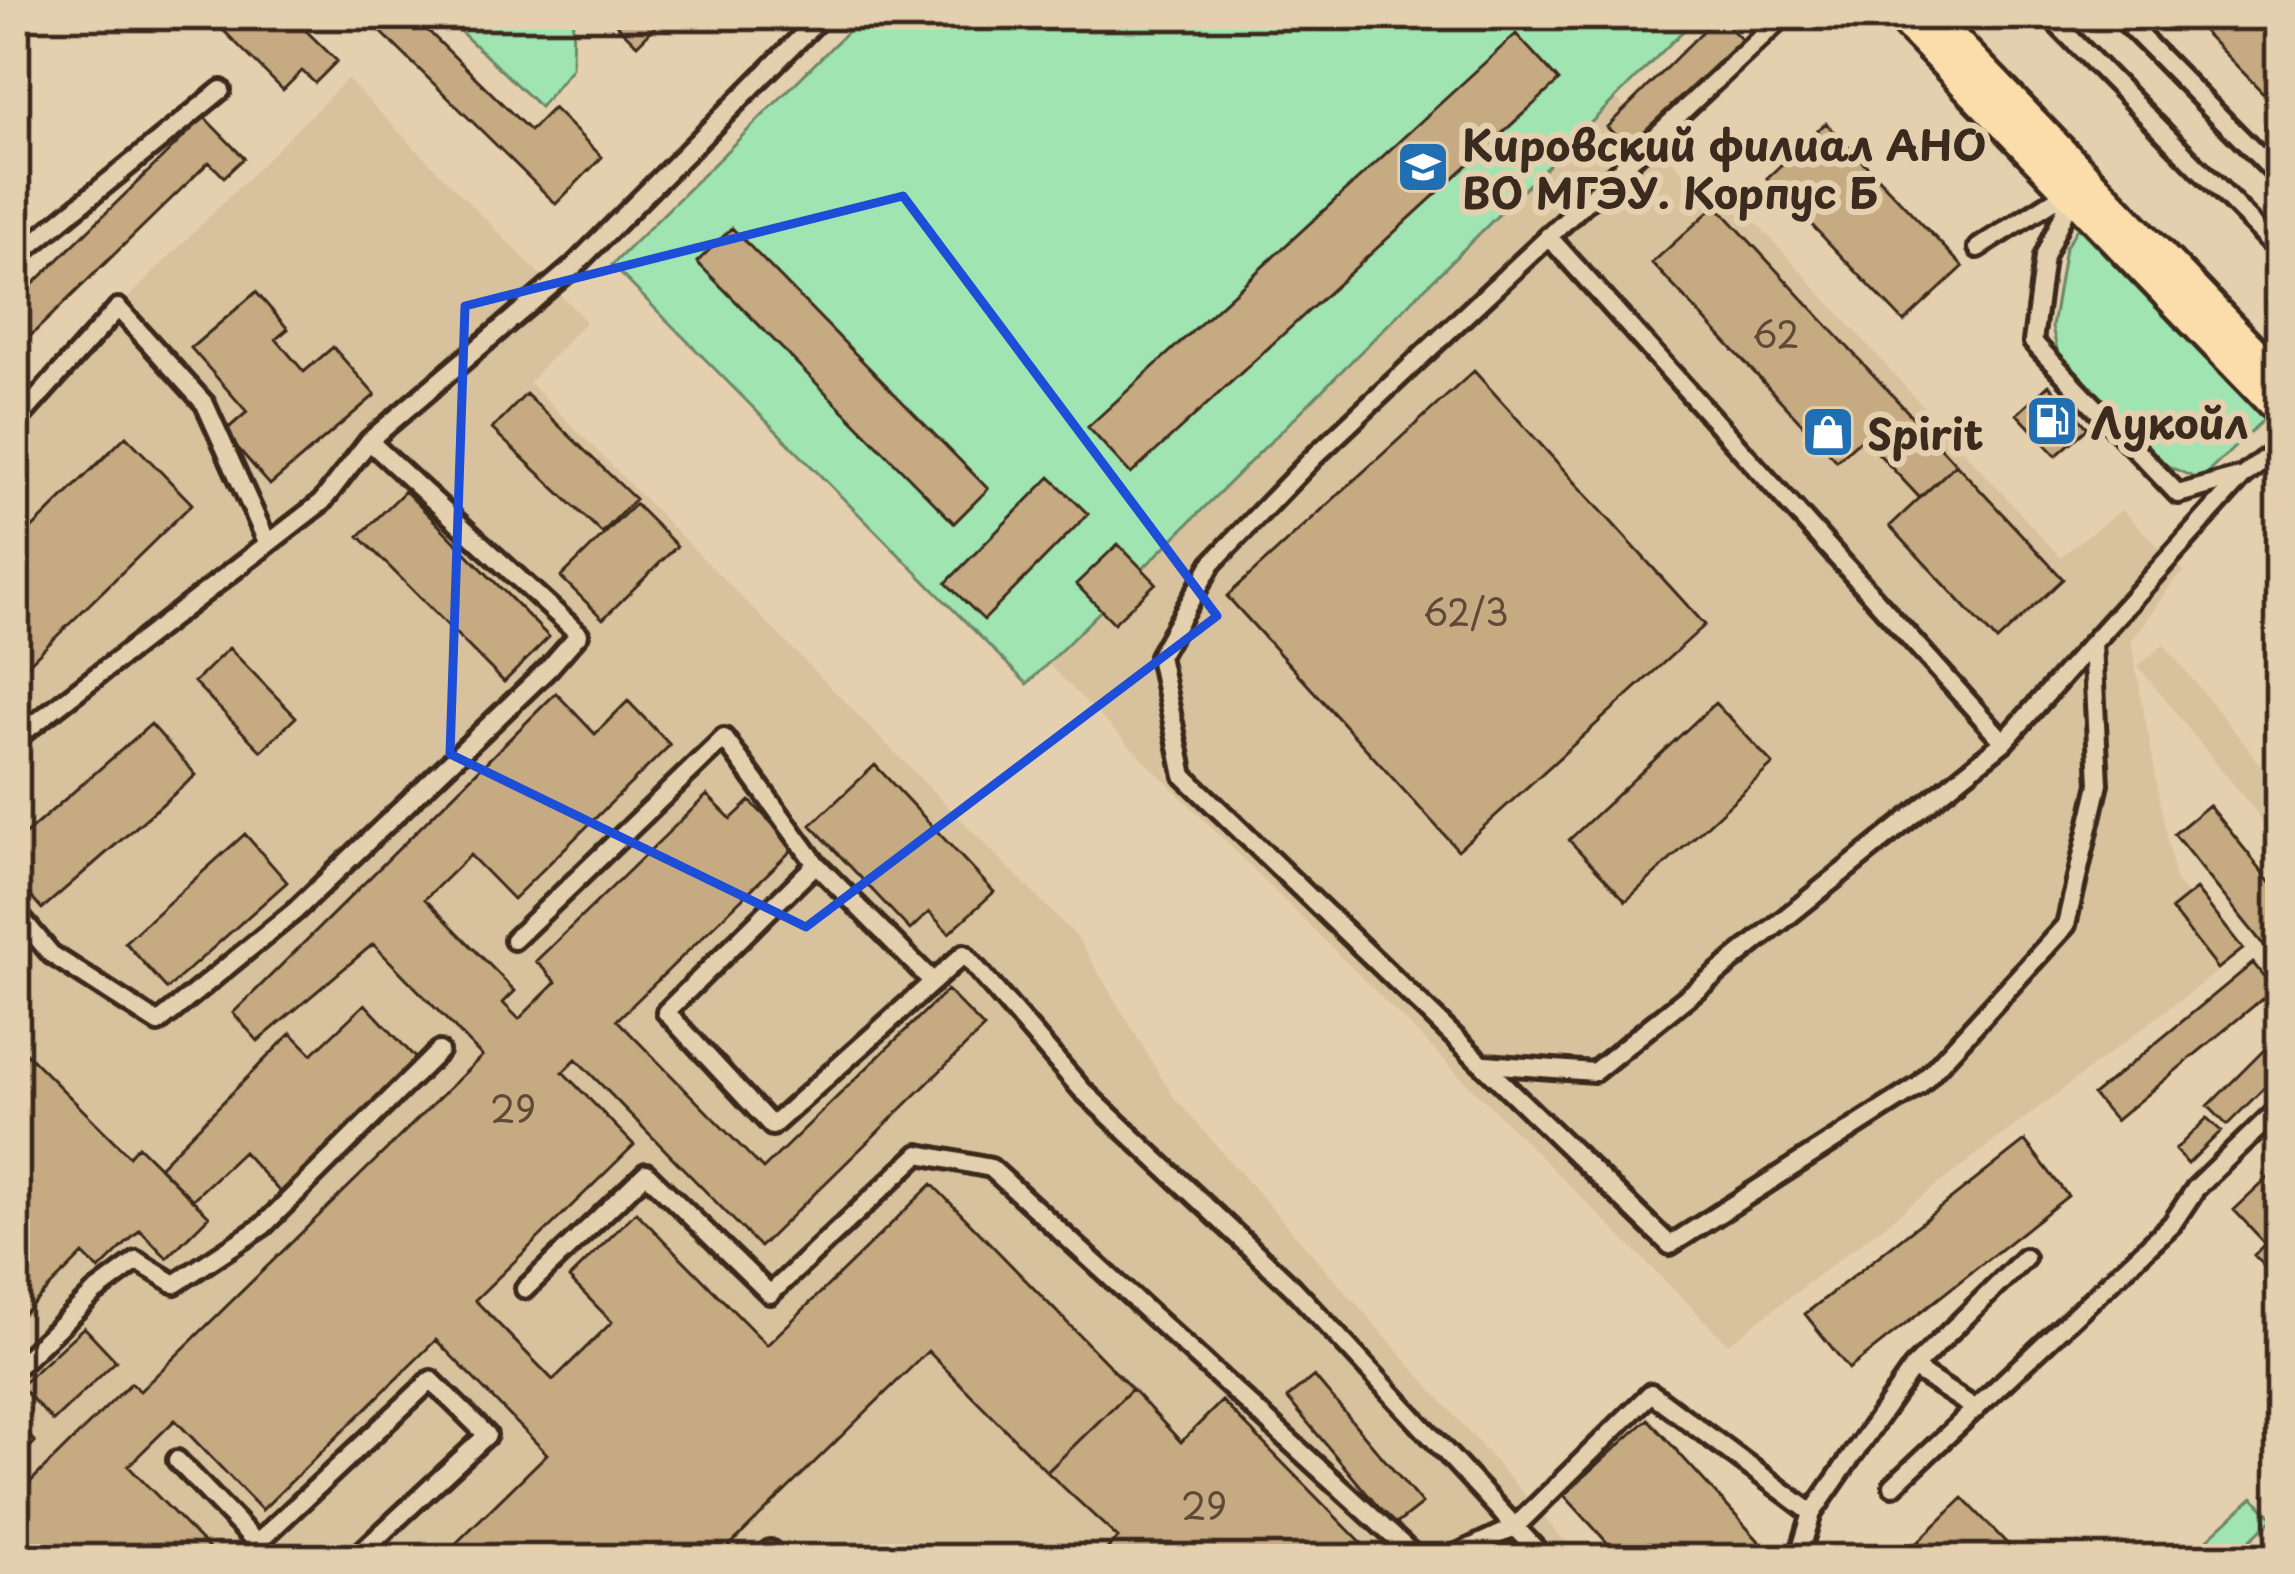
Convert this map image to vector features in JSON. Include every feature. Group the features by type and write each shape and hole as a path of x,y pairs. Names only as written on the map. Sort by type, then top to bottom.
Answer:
{"main road":[{"path":"1931,26 2076,187 2280,395"}],"lane":[{"path":"15,739 322,502 369,442 573,267 823,15"},
{"path":"1785,15 1314,457 1212,562 1159,656 1184,776 1670,1245 1919,1086 2066,925 2099,784 2092,643"},
{"path":"2048,15 2280,251"},
{"path":"2119,15 2280,178"},
{"path":"15,258 221,90"},
{"path":"1978,248 2076,187"},
{"path":"2076,187 2044,257 2032,341 2178,494 2243,476"},
{"path":"1548,236 2004,742"},
{"path":"15,423 118,308 205,404 268,544"},
{"path":"15,910 51,954 158,1023 295,911 550,668 579,634 369,442"},
{"path":"1486,1064 1594,1072 2004,742 2243,476 2280,446"},
{"path":"514,940 724,738 816,864 933,982"},
{"path":"816,864 666,1012 772,1126 964,954 1082,1090 1292,1288 1545,1559"},
{"path":"15,1369 94,1294 137,1261 175,1284 263,1226 439,1051"},
{"path":"1893,1486 2172,1224 2196,1188 2280,1107"},
{"path":"525,1289 646,1173 770,1294 919,1154 991,1168 1418,1559"},
{"path":"1801,1549 1812,1513 1913,1368 2025,1258"},
{"path":"1913,1368 1976,1409"},
{"path":"177,1460 257,1543 431,1380 487,1435 354,1559"},
{"path":"1446,1559 1515,1527 1651,1393 1812,1513"},
{"path":"760,1559 770,1550 778,1559"}],"highlighted area":[{"path":"903,196 1217,616 806,927 450,754 465,306"}],"shaded area":[{"path":"347,79 586,321 529,382 1077,937 1172,1095 1581,1559 15,1559 15,411"},
{"path":"1616,98 1708,199 1725,188 2060,557 2121,510 2185,572 2131,641 2175,880 2239,955 1728,1344 1048,664"},
{"path":"2164,644 2280,788 2280,824 2271,831 2138,666"}],"green space":[{"path":"443,15 573,15 572,68 540,107"},
{"path":"864,15 1699,15 1027,684 612,265"},
{"path":"2078,227 2264,419 2200,480 2152,459 2059,358 2052,327 2065,248"},
{"path":"2253,1497 2273,1519 2230,1559 2186,1559"}],"building":[{"path":"208,15 290,15 337,61 315,83 302,71 283,90"},
{"path":"364,15 412,15 530,131 553,108 602,157 556,204"},
{"path":"607,15 667,15 637,45"},
{"path":"2187,15 2280,15 2280,110"},
{"path":"1718,16 1745,43 1634,154 1607,127"},
{"path":"1516,34 1559,81 1131,474 1088,427"},
{"path":"204,117 244,158 224,177 209,162 15,351 15,302"},
{"path":"1826,123 1963,267 1904,322 1767,178"},
{"path":"1716,205 1956,464 1920,498 1863,437 1837,461 1652,263"},
{"path":"732,228 988,489 954,523 697,262"},
{"path":"256,292 288,329 276,339 304,372 333,347 375,395 270,485 224,432 247,412 191,348"},
{"path":"1474,371 1705,625 1458,850 1227,596"},
{"path":"2049,385 2088,428 2056,456 2017,414"},
{"path":"526,394 635,499 602,533 492,429"},
{"path":"126,436 192,504 15,677 15,545"},
{"path":"1956,464 2063,579 1997,641 1890,526"},
{"path":"1050,477 1088,514 984,620 946,583"},
{"path":"405,491 549,637 504,682 359,536"},
{"path":"635,504 677,546 603,619 561,577"},
{"path":"1118,544 1156,583 1114,623 1076,584"},
{"path":"229,648 296,717 261,751 194,682"},
{"path":"556,693 595,734 628,701 670,745 513,899 470,855 425,899 515,991 503,1003 519,1019 556,982 536,961 707,795 731,819 750,801 795,847 617,1020 763,1169 947,990 984,1028 760,1247 576,1059 563,1072 634,1145 475,1300 553,1380 612,1322 569,1278 636,1212 767,1345 932,1184 1132,1389 1047,1472 928,1351 716,1559 663,1559 655,1551 646,1559 440,1559 547,1454 436,1340 262,1510 175,1420 128,1466 219,1559 15,1559 15,1497 131,1383 140,1391 482,1056 373,944 258,1041 233,1013"},
{"path":"1715,703 1773,764 1626,901 1569,840"},
{"path":"151,724 196,775 42,909 15,878 15,843"},
{"path":"875,765 994,892 949,933 929,912 910,930 811,825"},
{"path":"2209,805 2280,893 2280,953 2274,958 2174,834"},
{"path":"245,834 287,882 167,989 125,942"},
{"path":"2196,889 2243,949 2218,969 2171,909"},
{"path":"2253,963 2274,989 2115,1121 2093,1095"},
{"path":"365,1004 419,1062 280,1192 243,1152 192,1200 159,1167 291,1033 312,1054"},
{"path":"2280,1034 2280,1072 2227,1125 2208,1106"},
{"path":"15,1042 129,1156 138,1146 209,1216 167,1258 140,1230 99,1270 83,1254 15,1322"},
{"path":"2207,1118 2221,1131 2188,1164 2175,1150"},
{"path":"2025,1141 2068,1196 1849,1369 1805,1314"},
{"path":"2280,1167 2280,1282 2254,1255 2266,1244 2234,1210"},
{"path":"84,1327 116,1361 53,1421 20,1386"},
{"path":"1314,1376 1422,1504 1394,1526 1287,1398"},
{"path":"1132,1389 1181,1442 1222,1401 1377,1559 1097,1559 1118,1538 1047,1472"},
{"path":"1648,1419 1767,1550 1757,1559 1622,1559 1564,1495"},
{"path":"15,1421 35,1442 15,1462"},
{"path":"1963,1498 2022,1559 1900,1559"}],"place":[{"name":"Кировский филиал АНО ВО МГЭУ. Корпус Б","path":"1423,167"},
{"name":"Лукойл","path":"2052,421"},
{"name":"Spirit","path":"1828,432"}]}
